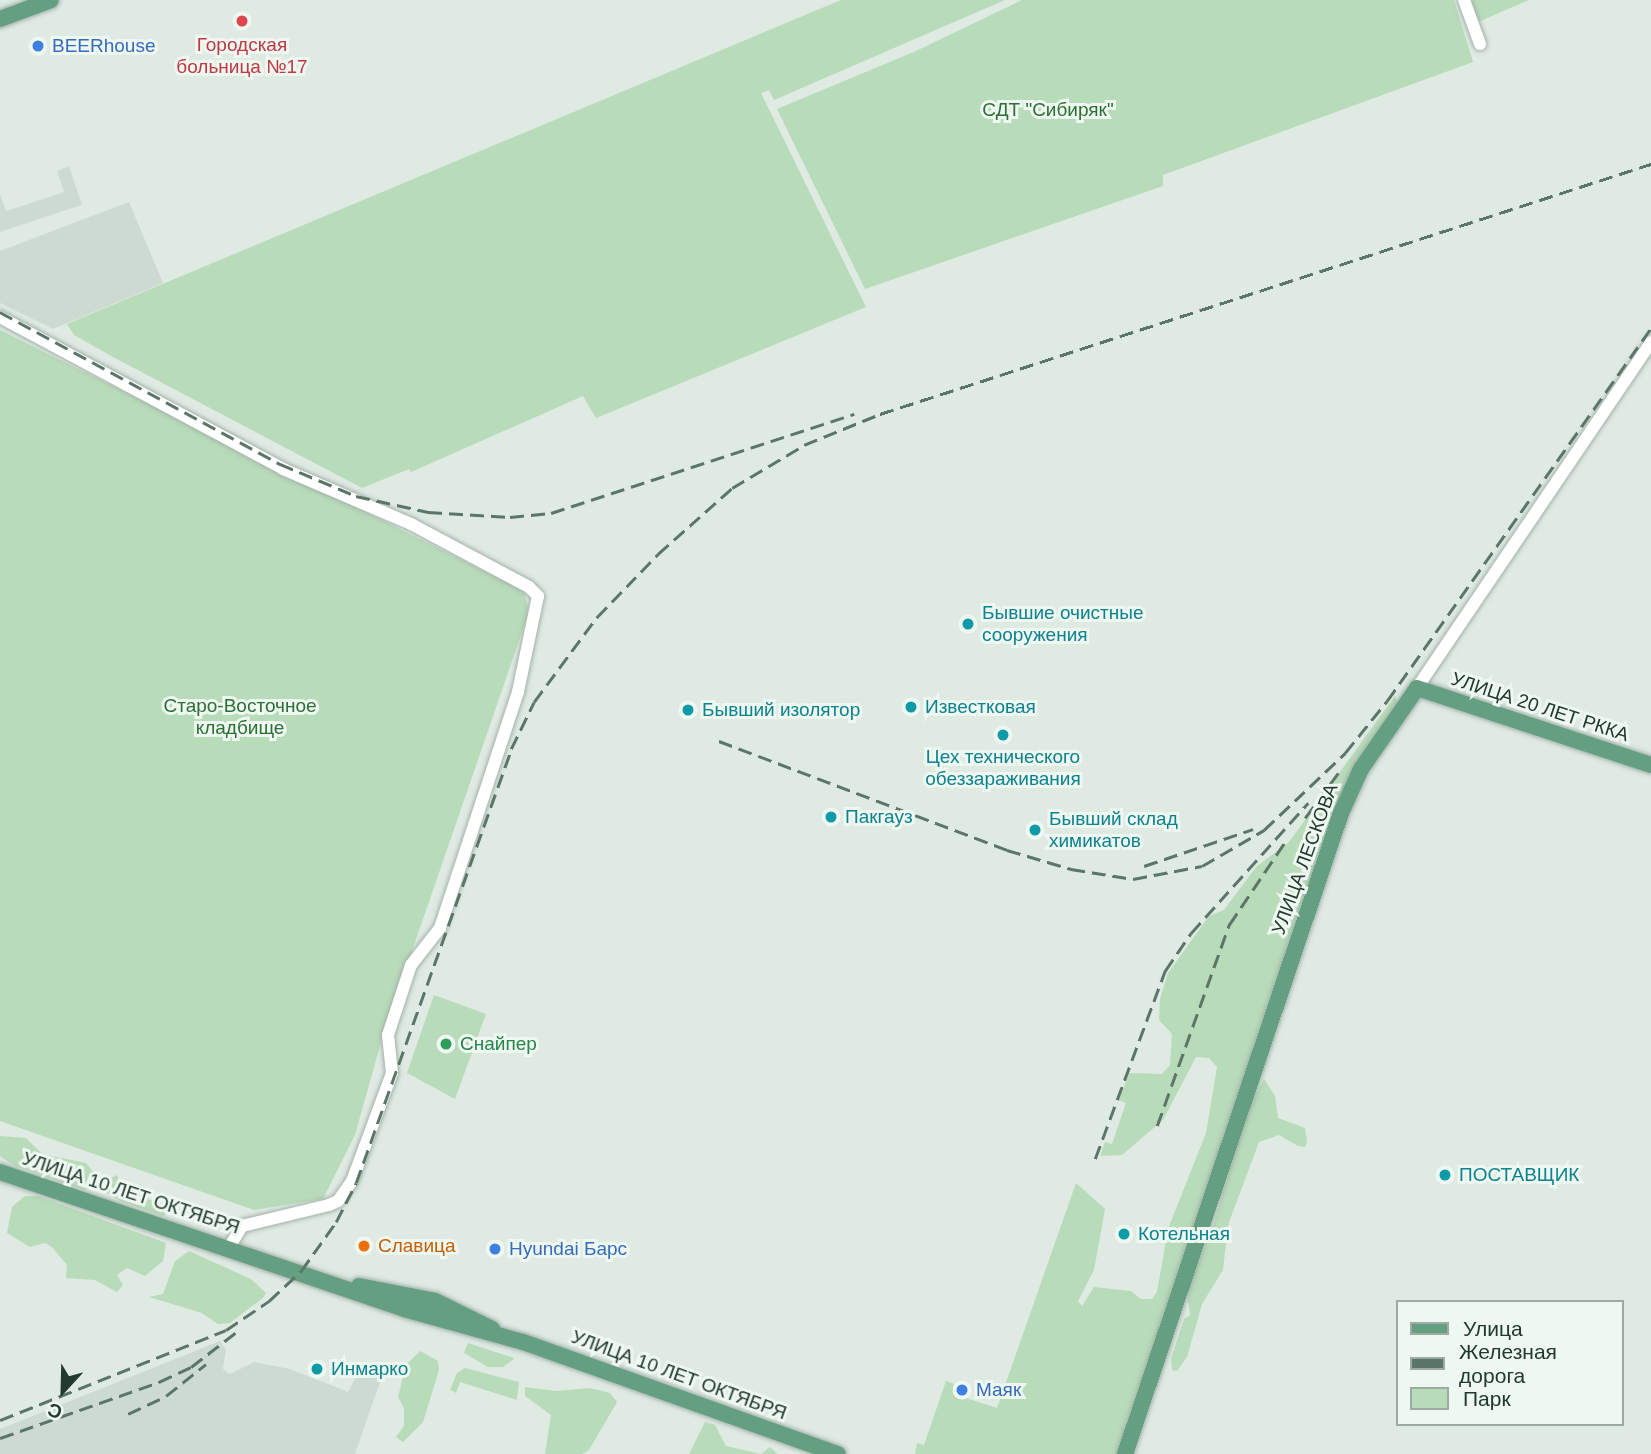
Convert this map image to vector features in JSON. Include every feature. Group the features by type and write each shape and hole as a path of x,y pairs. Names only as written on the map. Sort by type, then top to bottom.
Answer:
{"main road":[{"path":"0,19 51,0"},
{"name":"УЛИЦА 20 ЛЕТ РККА","path":"1417,688 1651,765"},
{"name":"УЛИЦА ЛЕСКОВА","path":"1125,1454 1341,813 1361,769 1417,688"},
{"name":"УЛИЦА 10 ЛЕТ ОКТЯБРЯ","path":"0,1172 328,1282 435,1301 507,1337 838,1454"}],"street":[{"path":"1464,0 1480,44"},
{"path":"0,317 283,470 411,524 538,596 518,692 440,928 411,965 388,1035 392,1073 352,1181 338,1201 329,1205 242,1226 229,1248"},
{"name":"УЛИЦА ЛЕСКОВА","path":"1417,688 1651,342"}],"shaded area":[{"path":"69,166 82,205 0,232 0,194 6,211 64,192 57,171"},
{"path":"129,202 163,283 53,329 0,303 0,251"},
{"path":"220,1341 226,1350 223,1369 230,1374 254,1362 290,1369 348,1392 359,1371 381,1379 355,1454 0,1454 0,1429"}],"green space":[{"path":"841,0 1005,0 774,100 769,90 761,93 866,307 596,418 583,396 411,472 409,469 362,488 113,357 74,335 67,324"},
{"name":"СДТ \"Сибиряк\"","path":"1022,0 1454,0 1473,62 1163,175 1163,186 865,289 777,109 916,51"},
{"path":"1470,0 1529,0 1478,22"},
{"name":"Старо-Восточное кладбище","path":"0,330 524,591 529,612 383,1035 355,1135 323,1199 254,1210 0,1121"},
{"path":"1395,696 1398,705 1372,745 1121,1454 915,1454 917,1443 924,1445 946,1381 963,1387 960,1396 997,1408 1076,1183 1105,1209 1094,1270 1078,1301 1082,1306 1094,1287 1131,1291 1141,1299 1152,1299 1157,1292 1168,1229 1206,1133 1217,1067 1209,1058 1196,1057 1163,1120 1122,1155 1100,1156 1105,1142 1112,1144 1126,1103 1119,1100 1129,1073 1162,1074 1170,1065 1172,1034 1159,1020 1160,999 1168,973 1209,916 1224,910 1256,867 1289,842"},
{"name":"Снайпер","path":"434,995 486,1014 455,1099 407,1073"},
{"path":"1264,1079 1275,1096 1278,1118 1305,1128 1307,1142 1305,1147 1298,1146 1279,1135 1259,1142 1228,1225 1223,1270 1202,1304 1187,1357 1177,1371 1172,1370 1171,1359 1184,1319 1190,1315 1187,1293 1214,1223 1248,1109"},
{"path":"0,1136 26,1138 42,1154 86,1163 94,1173 91,1186 85,1190 13,1165 0,1156"},
{"path":"116,1175 130,1190 173,1211 163,1216 120,1201 105,1192 108,1180"},
{"path":"25,1196 38,1196 166,1243 163,1261 145,1276 127,1268 117,1275 123,1285 117,1292 95,1280 66,1278 67,1265 52,1247 45,1243 30,1247 7,1233 12,1207"},
{"path":"189,1251 251,1279 266,1293 264,1297 230,1323 218,1324 202,1313 149,1297 163,1294 175,1261"},
{"path":"468,1343 514,1359 503,1367 488,1367 464,1353"},
{"path":"420,1351 438,1361 439,1370 423,1422 403,1442 396,1437 404,1426 404,1408 398,1397 406,1365"},
{"path":"465,1368 519,1382 517,1400 460,1382 456,1393 450,1390 457,1373"},
{"path":"525,1387 556,1391 590,1388 610,1393 617,1402 589,1450 582,1454 545,1454 551,1415 525,1396"},
{"path":"705,1422 715,1425 726,1446 761,1454 689,1454"},
{"path":"770,1447 778,1454 761,1454"}],"railway":[{"path":"0,1420 226,1330 269,1301 301,1271 336,1222 356,1183 511,749 534,702 597,617 658,554 732,488 804,445 880,414 1651,164"},
{"path":"0,312 280,464 356,496 428,512 510,517 551,513 854,414"},
{"path":"719,741 1007,850 1071,869 1133,879 1202,866 1264,830 1345,753 1387,701 1651,328"},
{"path":"1305,818 1338,773"},
{"path":"1095,1159 1165,971 1191,933 1308,803"},
{"path":"1144,866 1253,829"},
{"path":"1157,1126 1229,925 1287,839"},
{"path":"0,1438 159,1382 191,1367 235,1333"},
{"path":"128,1414 166,1396 206,1364"}],"place":[{"name":"Городская больница №17","path":"242,21"},
{"name":"BEERhouse","path":"38,46"},
{"name":"Бывшие очистные сооружения","path":"968,624"},
{"name":"Известковая","path":"911,707"},
{"name":"Бывший изолятор","path":"688,710"},
{"name":"Цех технического обеззараживания","path":"1003,735"},
{"name":"Пакгауз","path":"831,817"},
{"name":"Бывший склад химикатов","path":"1035,830"},
{"name":"Снайпер","path":"446,1044"},
{"name":"ПОСТАВЩИК","path":"1445,1175"},
{"name":"Котельная","path":"1124,1234"},
{"name":"Славица","path":"364,1246"},
{"name":"Hyundai Барс","path":"495,1249"},
{"name":"Инмарко","path":"317,1369"},
{"name":"Маяк","path":"962,1390"}]}
